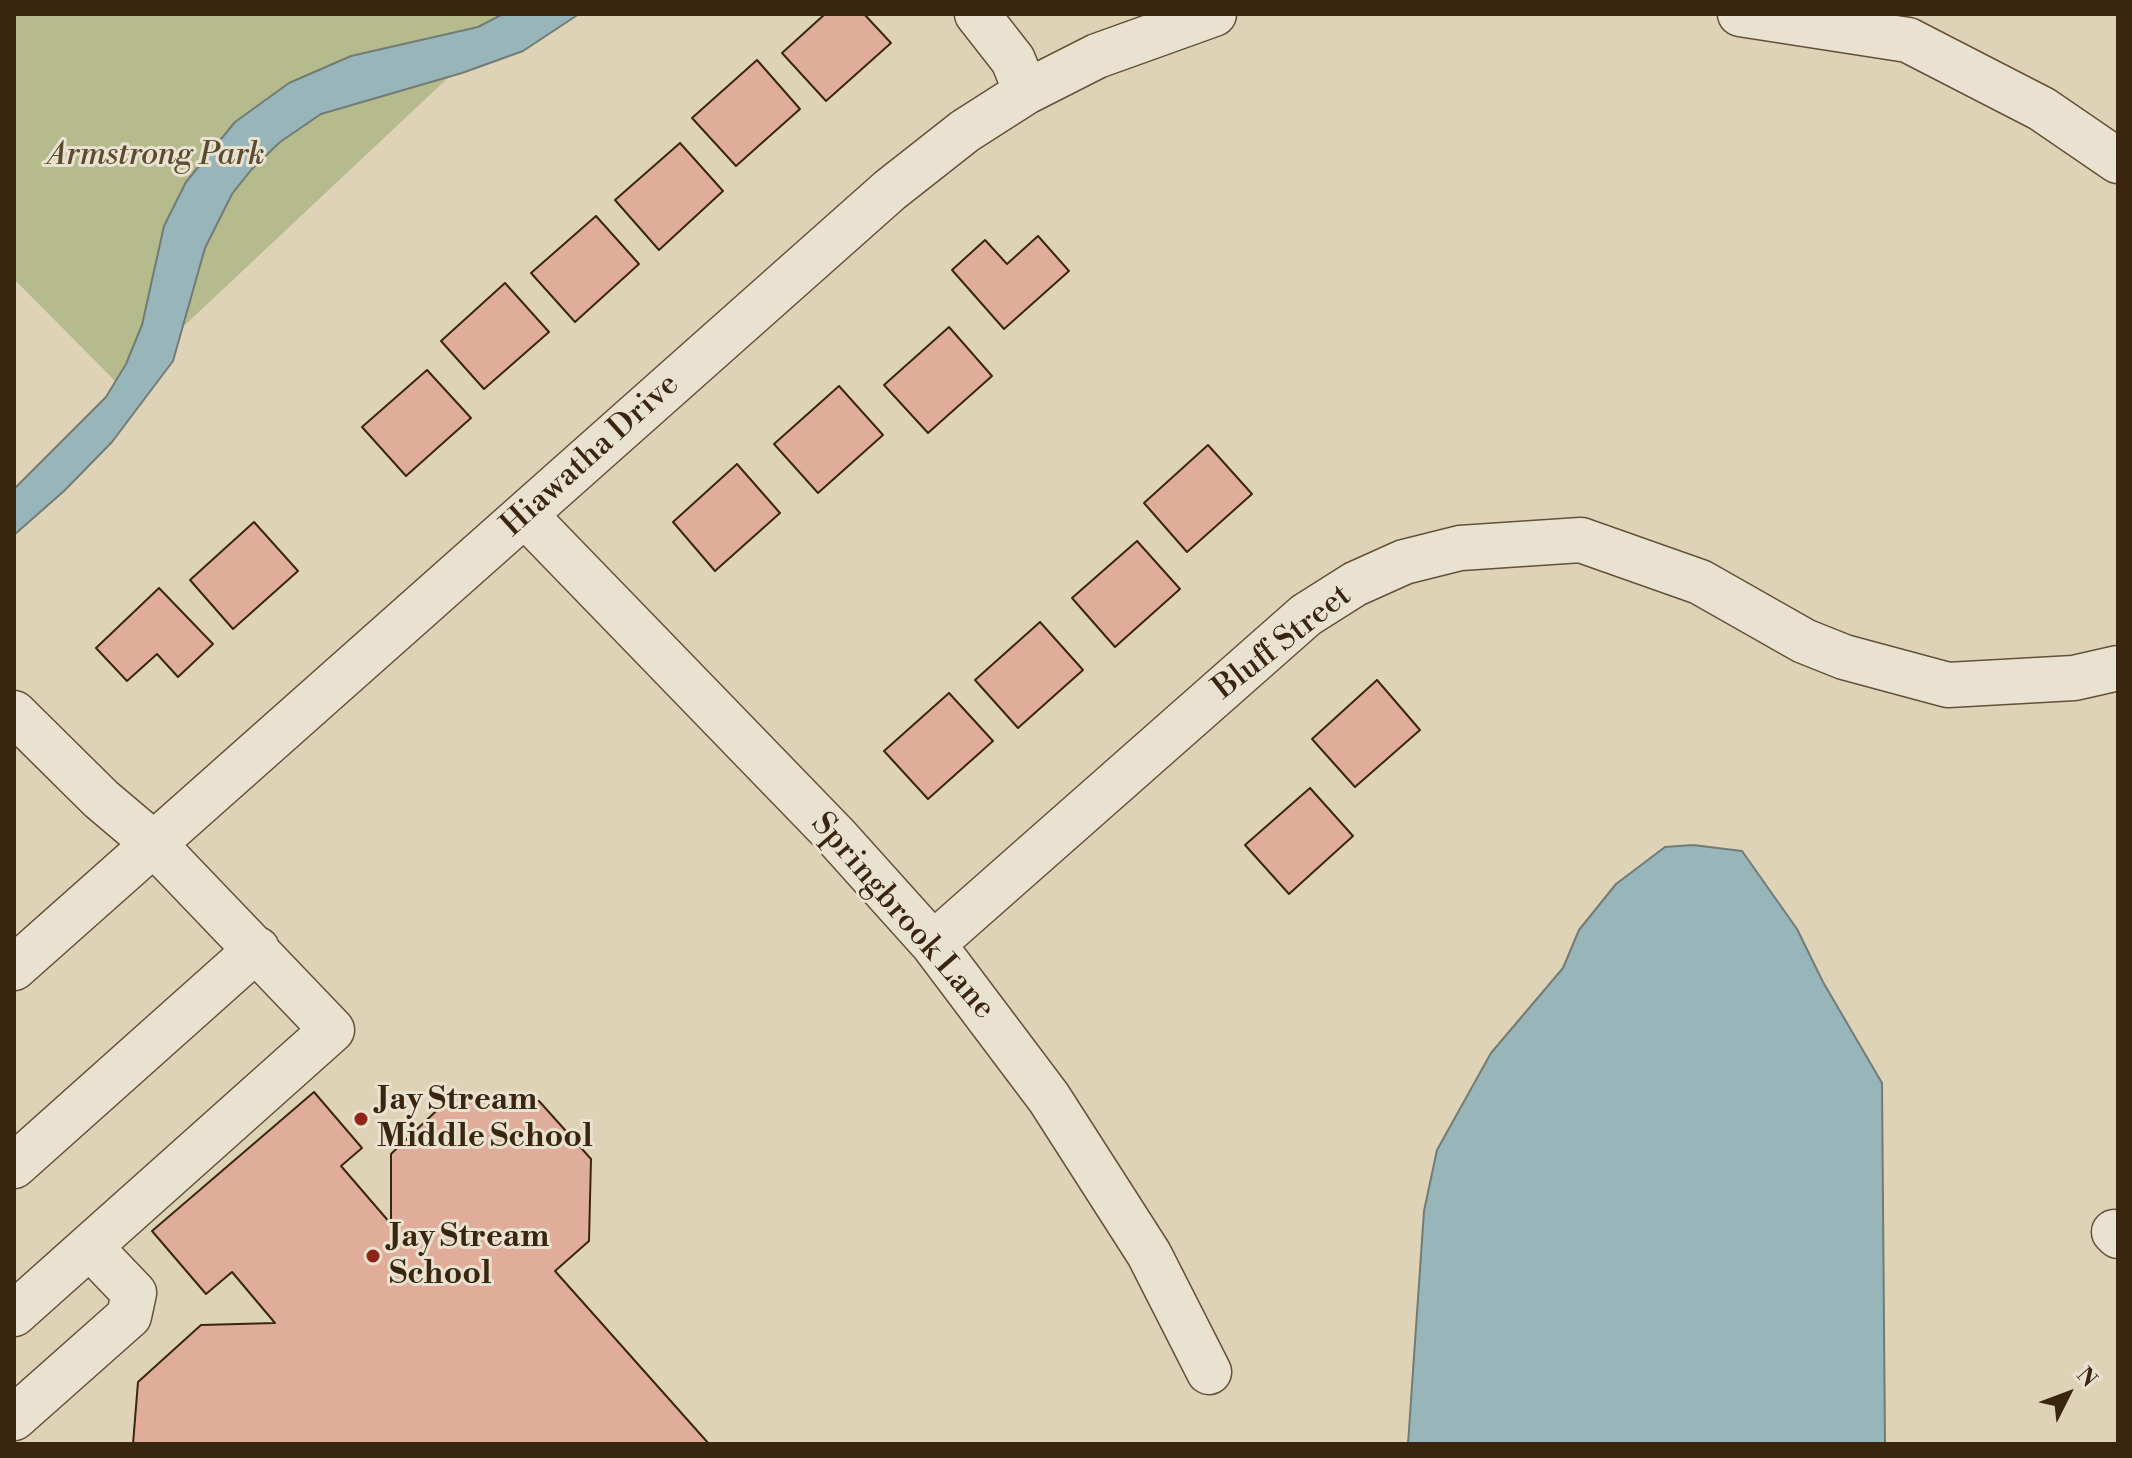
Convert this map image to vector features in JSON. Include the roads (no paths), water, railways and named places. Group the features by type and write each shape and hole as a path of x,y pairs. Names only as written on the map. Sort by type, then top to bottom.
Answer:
{"street":[{"path":"977,14 1013,60 1026,92"},
{"name":"Hiawatha Drive","path":"14,968 890,190 965,131 1026,92 1097,56 1214,14"},
{"path":"1740,14 1912,27 2118,161"},
{"name":"Springbrook Lane","path":"525,515 835,835 933,944 1049,1098 1133,1228 1209,1372"},
{"name":"Bluff Street","path":"933,944 1306,615 1355,584 1404,562 1460,548 1581,540 1700,582 1804,641 1844,657 1948,685 2074,678 2118,668"},
{"path":"14,713 101,799 153,843 332,1030 14,1314"},
{"path":"14,1166 257,949"},
{"path":"14,1418 129,1316 134,1293 90,1247"}],"water":[{"path":"503,14 579,14 523,51 462,73 321,114 280,142 251,170 232,194 205,248 173,361 112,442 64,491 14,535 14,489 106,397 126,364 142,325 164,226 186,182 235,122 289,83 351,56 478,27"},
{"path":"1693,845 1742,851 1797,929 1823,982 1882,1083 1885,1444 1408,1444 1424,1211 1437,1150 1491,1053 1563,968 1579,930 1616,884 1665,847"}],"place":[{"name":"Jay Stream Middle School","path":"361,1119"},
{"name":"Jay Stream School","path":"373,1256"}],"park label":[{"name":"Armstrong Park","path":"156,156"}]}
